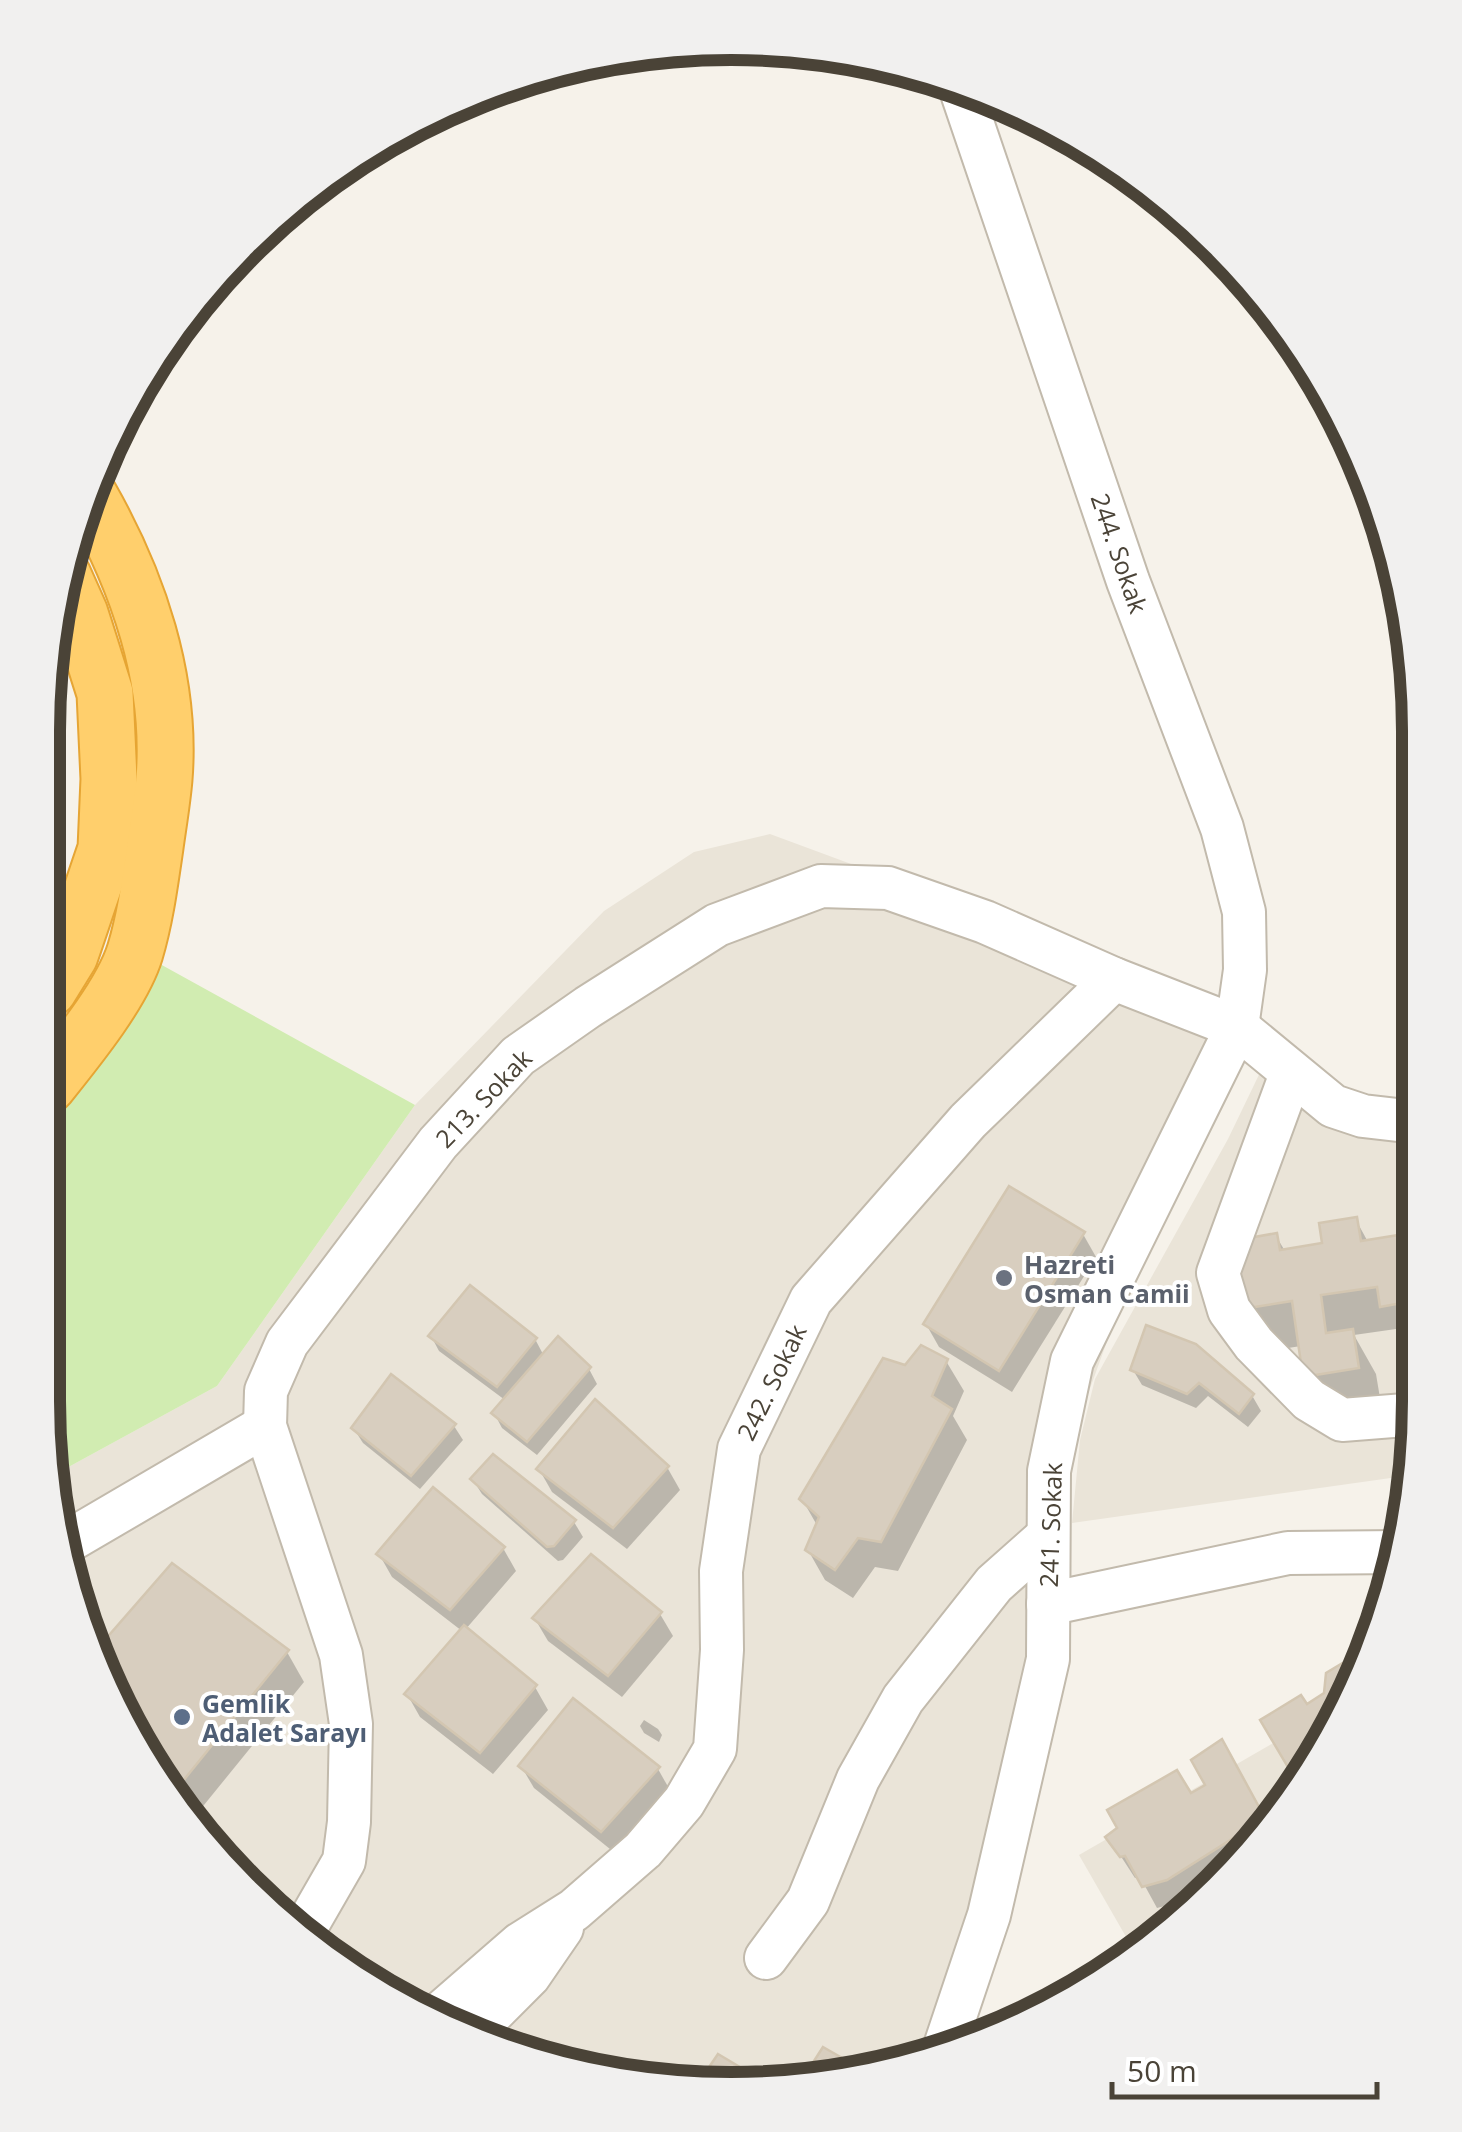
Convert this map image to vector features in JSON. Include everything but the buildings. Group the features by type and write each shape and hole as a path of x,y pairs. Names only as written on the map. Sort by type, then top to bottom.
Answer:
{"highway":[{"path":"60,1070 94,1027 134,954 152,874 164,776 163,716 151,638 117,545 98,511"},
{"path":"60,971 70,955 106,849 109,778 105,693 73,599"}],"street":[{"name":"244. Sokak","path":"965,103 1128,581 1222,828 1244,912 1245,970 1237,1027"},
{"name":"213. Sokak","path":"309,1922 344,1861 352,1724 341,1656 265,1426 266,1391 287,1342 438,1142 518,1056 717,925 820,886 888,888 985,922 1114,979 1237,1027 1333,1106 1363,1116 1402,1120"},
{"name":"242. Sokak","path":"447,2009 520,1944 574,1910 644,1850 684,1802 714,1749 722,1650 720,1571 738,1448 811,1300 968,1121 1114,979"},
{"name":"241. Sokak","path":"949,2035 989,1916 1048,1660 1048,1471 1072,1361 1237,1027"},
{"path":"1291,1074 1218,1273 1229,1310 1254,1344 1309,1400 1342,1420 1402,1415"},
{"path":"74,1538 265,1426"},
{"path":"766,1958 808,1901 858,1780 904,1699 994,1584 1048,1536"},
{"path":"1048,1604 1288,1553 1384,1552"},
{"name":"242. Sokak","path":"481,2024 530,1976 574,1910"}],"shaded area":[{"path":"770,834 1229,1004 1045,1513 1007,1912 968,2028 862,2059 775,2071 687,2071 643,2066 557,2049 515,2036 434,2003 395,1982 358,1959 289,1905 199,1809 173,1774 129,1698 83,1575 64,1470 217,1386 415,1105 604,911 694,852"},
{"path":"1268,1056 1402,1124 1402,1401 1397,1477 1072,1523 1080,1440 1095,1379 1228,1139"},
{"path":"1324,1714 1289,1774 1235,1843 1173,1905 1128,1941 1079,1855"}],"green space":[{"path":"160,964 415,1105 217,1386 64,1470 60,1401 60,1108 115,1041"}],"place":[{"name":"Hazreti Osman Camii","path":"1004,1278"},
{"name":"Gemlik Adalet Sarayı","path":"182,1717"}]}
